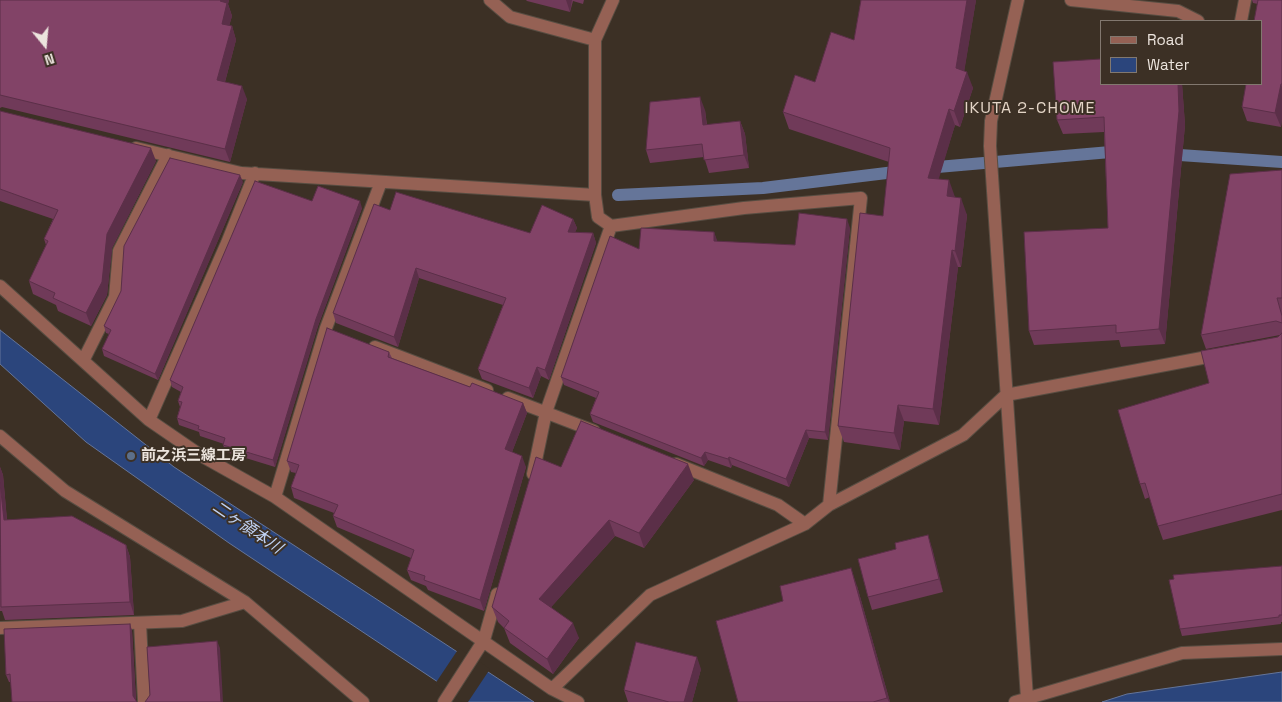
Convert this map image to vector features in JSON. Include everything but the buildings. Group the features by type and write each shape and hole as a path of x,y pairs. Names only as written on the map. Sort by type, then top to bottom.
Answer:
{"street":[{"path":"490,0 510,17 595,40"},
{"path":"614,0 595,40 595,195 598,217 611,226 744,208 861,198 829,505"},
{"path":"1018,0 991,121 990,146 1027,698"},
{"path":"1071,0 1178,12 1196,20"},
{"path":"1241,20 1244,0"},
{"path":"120,144 242,172 595,195"},
{"path":"84,359 115,297 119,251 168,155"},
{"path":"150,420 227,244 255,173"},
{"path":"275,496 381,182"},
{"path":"530,484 546,412 611,226"},
{"path":"0,286 84,359 150,420 200,455 275,496 552,688 578,702"},
{"path":"363,342 609,437"},
{"path":"552,688 650,595 805,524 829,505 963,434 1006,395 1234,352"},
{"path":"0,436 66,491 245,602 363,702"},
{"path":"662,459 778,505 805,524"},
{"path":"444,702 484,640 500,585"},
{"path":"0,628 182,621 245,602"},
{"path":"140,622 144,702"},
{"path":"1015,702 1182,653 1282,648"}],"water":[{"name":"二ヶ領本川","path":"0,330 174,467 534,702 468,702 229,543 86,442 0,364"},
{"path":"1282,672 1282,702 1102,702 1127,694"}],"pier":[{"path":"459,648 490,669 468,702 463,702 435,684"}],"waterway":[{"path":"926,168 1122,151"},
{"path":"1165,154 1282,162"},
{"path":"618,195 763,188 903,171"}],"place":[{"name":"前之浜三線工房","path":"131,456"}],"district":[{"name":"IKUTA 2-CHOME","path":"1030,109"}]}
